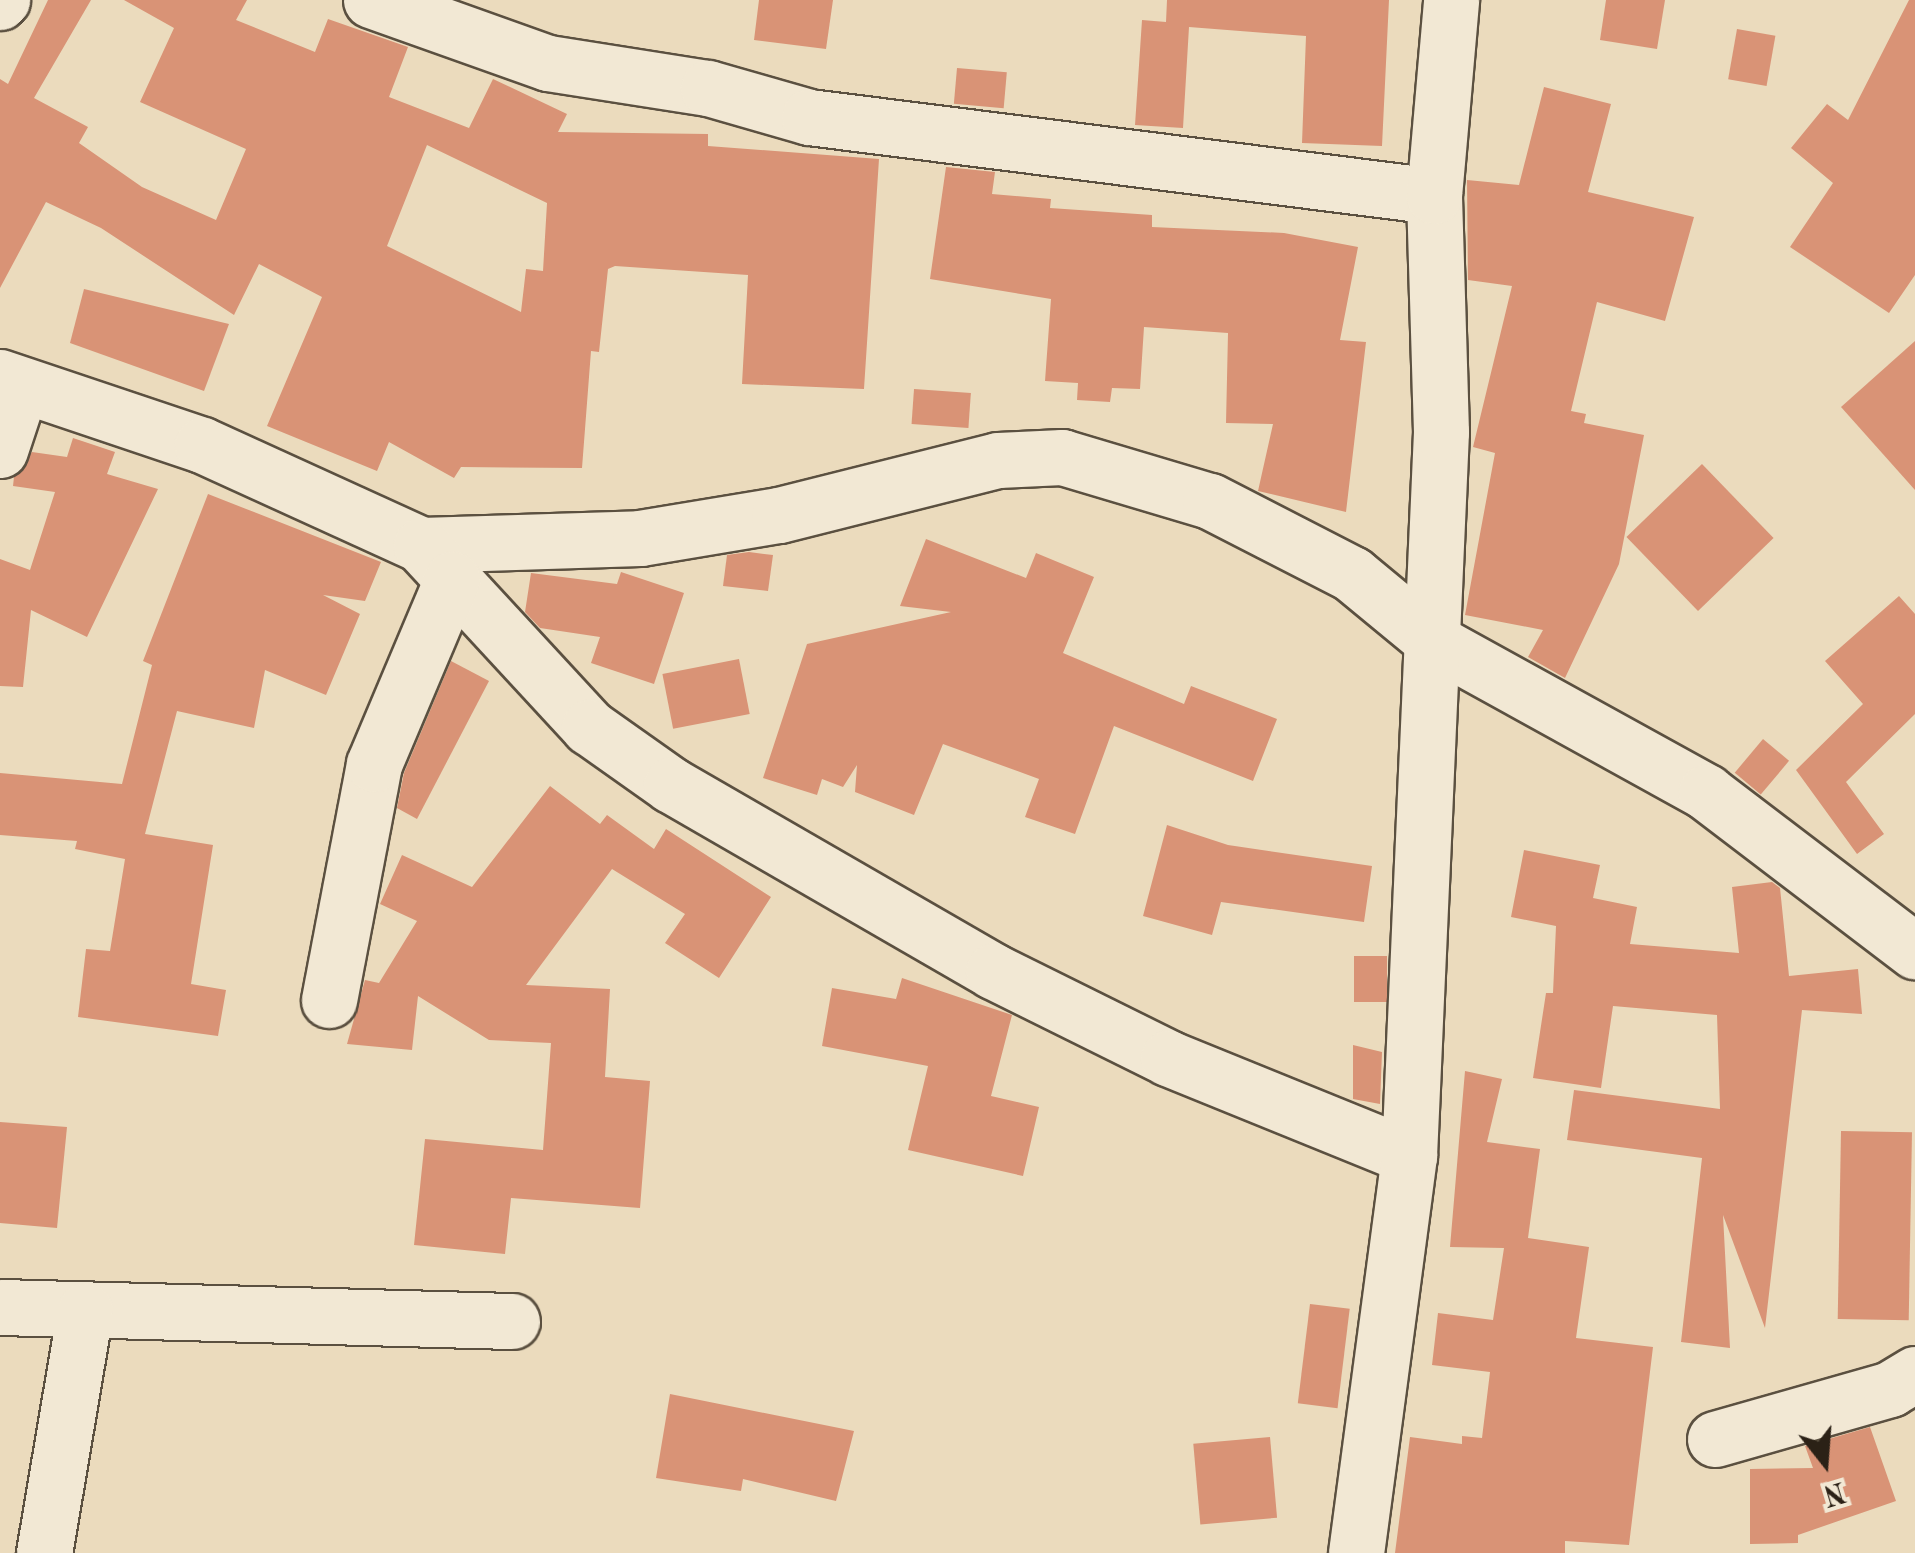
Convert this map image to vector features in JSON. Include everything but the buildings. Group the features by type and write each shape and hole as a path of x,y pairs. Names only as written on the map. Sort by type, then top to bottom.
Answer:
{"street":[{"path":"371,0 548,62 708,88 809,117 1434,196"},
{"path":"1356,1553 1409,1156 1441,432 1434,196 1451,0"},
{"path":"0,450 10,381 202,445 436,562 589,727 804,867 1168,1058 1409,1156"},
{"path":"436,562 640,538 779,515 998,460 1062,457 1210,501 1352,574 1433,641 1706,792 1915,951"},
{"path":"329,1000 374,764 436,562"},
{"path":"0,1307 512,1321"},
{"path":"44,1553 85,1310"},
{"path":"1716,1439 1890,1390 1915,1374"}]}
